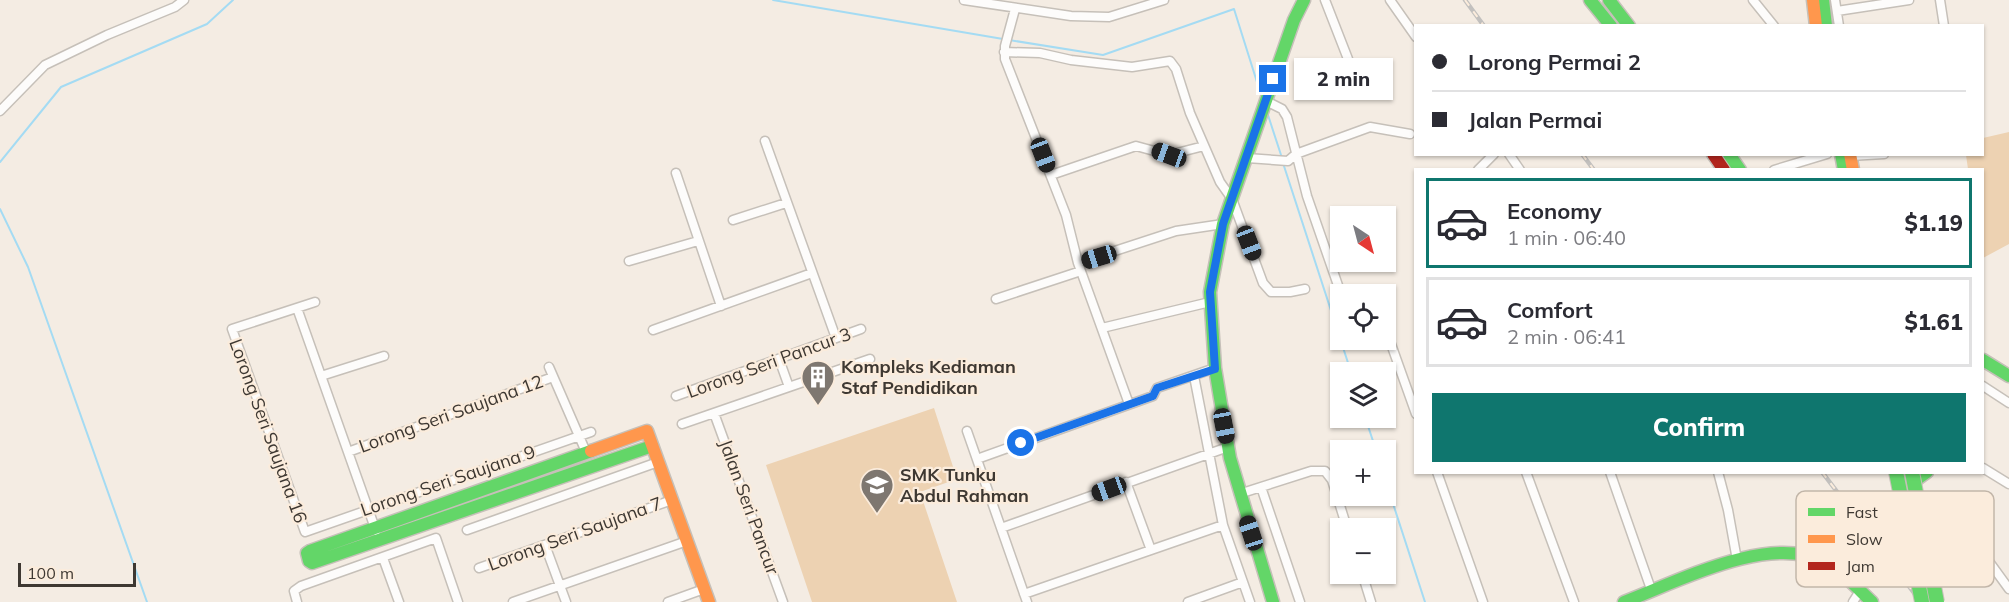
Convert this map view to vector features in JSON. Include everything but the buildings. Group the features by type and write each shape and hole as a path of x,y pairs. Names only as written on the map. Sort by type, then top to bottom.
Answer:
{"main road":[{"path":"1273,602 1239,494 1228,447 1215,369 1210,302 1223,224 1294,20 1304,0"},
{"path":"1590,0 1609,24"},
{"path":"1609,0 1627,24"},
{"path":"1813,0 1816,24"},
{"path":"1823,0 1826,24"},
{"path":"1984,361 2009,376"},
{"path":"377,534 586,452 647,431 707,595"},
{"path":"377,534 652,446"},
{"path":"1893,474 1905,482 1916,480 1924,474"},
{"path":"1896,474 1900,491"},
{"path":"1912,474 1916,491"},
{"path":"1624,602 1737,560 1784,551 1796,553"},
{"path":"1919,587 1922,602"},
{"path":"1934,587 1937,602"},
{"path":"1856,597 1872,602"}],"street":[{"path":"0,111 45,65 108,34 175,7 184,0"},
{"path":"964,0 1013,13 1108,17 1164,0"},
{"path":"1325,0 1348,59"},
{"path":"1390,0 1414,34"},
{"path":"1753,0 1772,24"},
{"path":"1835,0 1839,24"},
{"path":"1837,11 1909,0"},
{"path":"1940,0 1944,24"},
{"path":"1013,13 1004,49 1066,215 1079,267 1130,404"},
{"path":"1004,49 1132,67 1170,61 1176,69 1190,113 1220,182 1232,199 1263,284 1271,292 1305,289"},
{"path":"1266,101 1282,109 1287,117 1307,196 1338,284"},
{"path":"1247,158 1288,161 1296,154 1370,127 1410,135"},
{"path":"765,141 836,338"},
{"path":"1051,175 1136,146 1169,155 1204,146"},
{"path":"1480,168 1492,156"},
{"path":"1781,168 1820,156"},
{"path":"1854,158 1869,156"},
{"path":"676,173 721,306"},
{"path":"733,220 786,203"},
{"path":"996,299 1176,231 1223,224"},
{"path":"629,261 698,241"},
{"path":"653,330 812,273"},
{"path":"315,302 297,308 377,534"},
{"path":"1102,328 1210,302"},
{"name":"Lorong Seri Saujana 16","path":"297,308 232,329 305,532"},
{"name":"Lorong Seri Pancur 3","path":"676,396 861,329"},
{"path":"1393,350 1414,408"},
{"path":"321,376 384,356"},
{"path":"779,359 789,387"},
{"path":"682,424 870,359"},
{"path":"549,367 586,452"},
{"path":"977,459 1153,396 1157,388 1215,369"},
{"path":"1194,376 1207,454 1223,525 1250,602"},
{"name":"Lorong Seri Saujana 12","path":"348,452 553,377"},
{"path":"1984,387 2009,403"},
{"name":"Jalan Seri Pancur","path":"714,413 783,602"},
{"path":"967,431 1026,598 1223,525"},
{"name":"Lorong Seri Saujana 9","path":"305,532 591,432"},
{"path":"1001,528 1228,447"},
{"path":"467,530 658,462"},
{"path":"1984,469 2009,484"},
{"path":"1239,494 1311,471 1325,471 1332,480 1344,518"},
{"path":"1438,474 1483,602"},
{"path":"1527,474 1574,602"},
{"path":"1611,474 1652,592"},
{"path":"1719,474 1737,560"},
{"path":"1126,482 1151,550"},
{"path":"1262,487 1300,602"},
{"name":"Lorong Seri Saujana 7","path":"479,568 672,500"},
{"path":"297,602 294,591 436,538 458,602"},
{"path":"513,602 687,541"},
{"path":"546,544 566,602"},
{"path":"383,558 399,602"},
{"path":"1994,568 2009,589"},
{"path":"1188,602 1243,582"},
{"path":"1365,584 1371,602"},
{"path":"668,602 707,595"}],"shaded area":[{"path":"2009,132 2009,244 1984,257 1984,168 1968,168 1966,156 1984,156 1984,138"},
{"name":"SMK Tunku Abdul Rahman","path":"934,408 957,479 920,492 957,602 812,602 766,465"}],"waterway":[{"path":"0,162 61,87 207,24 233,0"},
{"path":"773,0 1003,39"},
{"path":"1009,40 1103,55 1234,9 1262,98"},
{"path":"1267,112 1282,158"},
{"path":"1283,163 1348,362"},
{"path":"0,209 28,267 147,602"},
{"path":"1369,428 1373,440"},
{"path":"1394,506 1425,602"}],"railway":[{"path":"1465,0 1483,24"},
{"path":"1584,156 1592,168"},
{"path":"1824,474 1836,491"},
{"path":"1910,587 1921,602"}],"traffic: fast":[{"path":"1273,602 1230,458 1215,368 1210,292 1223,224 1294,20 1304,0"},
{"path":"1590,0 1609,24"},
{"path":"1609,0 1627,24"},
{"path":"1823,0 1826,24"},
{"path":"1730,156 1739,168"},
{"path":"1841,156 1844,168"},
{"path":"1984,361 2009,376"},
{"path":"591,451 310,551 307,553 309,561 312,563 652,446"},
{"path":"1896,474 1900,491"},
{"path":"1912,474 1916,491"},
{"path":"1902,481 1916,480 1924,474"},
{"path":"1624,602 1722,564 1775,553 1796,554"},
{"path":"1856,587 1872,602"},
{"path":"1919,587 1922,602"},
{"path":"1934,587 1937,602"}],"traffic: slow":[{"path":"1813,0 1816,24"},
{"path":"1850,156 1853,168"},
{"path":"591,451 647,431 709,602"}],"traffic: jam":[{"path":"1714,156 1723,168"}],"place":[{"name":"Kompleks Kediaman Staf Pendidikan","path":"818,406"},
{"name":"SMK Tunku Abdul Rahman","path":"877,514"}],"route":[{"path":"1021,443 1153,396 1157,388 1215,369 1210,292 1223,224 1273,79"}]}
